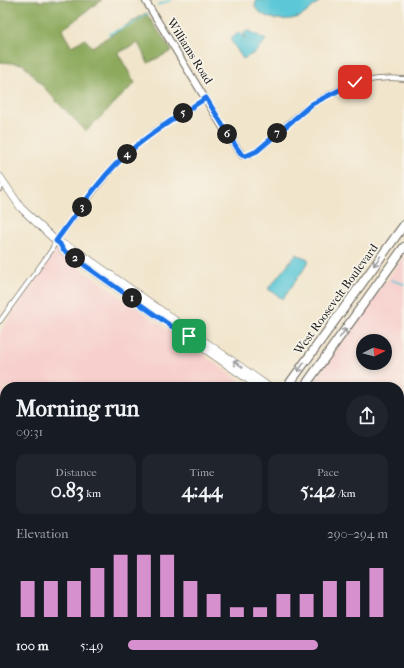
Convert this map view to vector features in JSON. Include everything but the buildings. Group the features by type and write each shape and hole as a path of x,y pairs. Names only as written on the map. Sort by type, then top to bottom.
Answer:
{"highway":[{"name":"West Roosevelt Boulevard","path":"291,382 404,225"},
{"path":"386,272 404,240"},
{"name":"West Roosevelt Boulevard","path":"308,382 404,247"}],"main road":[{"path":"1,183 21,208 58,242 63,250 252,382"},
{"path":"58,242 77,251 262,382"},
{"path":"171,326 195,338 198,338"}],"street":[{"name":"Williams Road","path":"145,0 225,131 242,155"},
{"path":"242,155 246,156 257,151 312,104 346,85 381,78 404,79"},
{"path":"0,321 114,166 154,131 206,98"}],"shaded area":[{"path":"56,251 242,382 0,382 0,332"},
{"path":"404,256 404,382 314,382"}],"green space":[{"path":"0,0 39,0 40,2 44,0 102,0 62,30 71,46 85,39 92,47 146,13 172,51 148,63 138,43 118,53 135,83 86,131 23,64 0,62"}],"water":[{"path":"256,0 322,0 299,17 293,19 275,19 264,15 255,7"},
{"path":"248,30 266,40 256,52 243,59 230,39 240,32 245,39 244,33"},
{"path":"296,254 308,259 308,263 283,299 268,289"}],"waterway":[{"path":"158,5 171,0"},
{"path":"109,34 134,23 148,13"},
{"path":"391,280 404,284"}],"route":[{"path":"189,336 171,326 63,250 60,244 56,241 114,166 154,131 206,98 225,131 242,155 246,156 257,151 285,125 312,104 324,96 355,82"}]}
